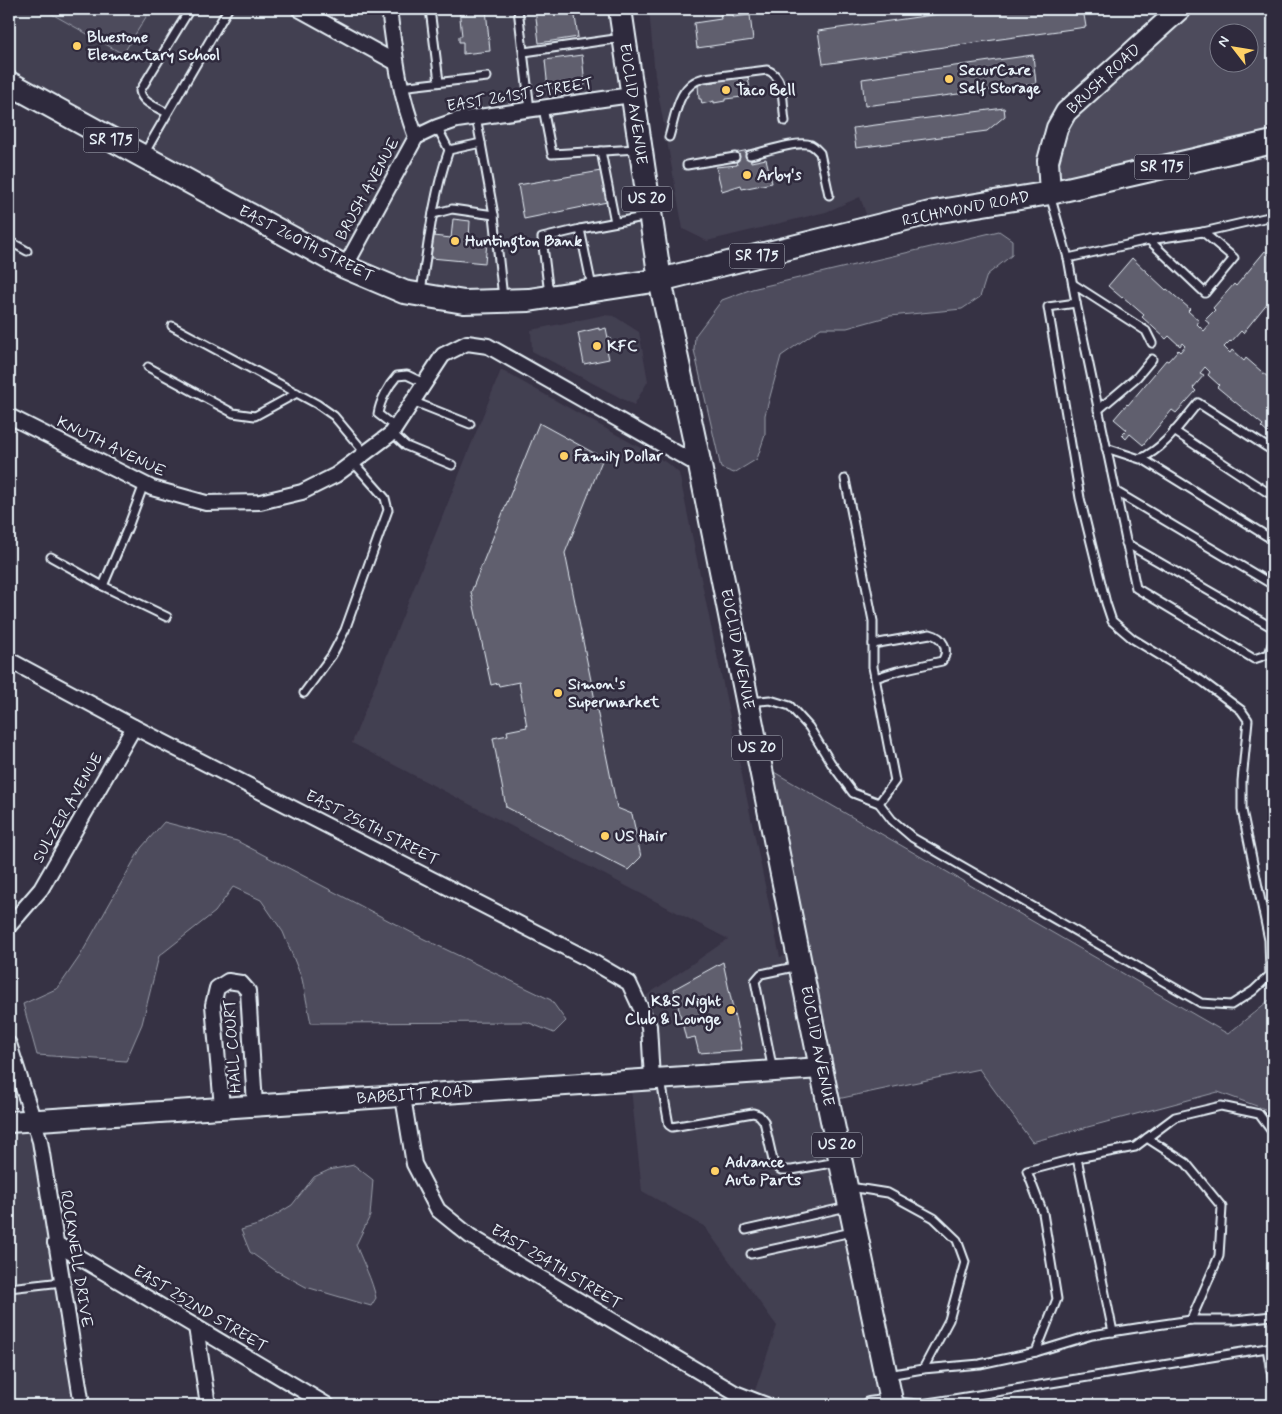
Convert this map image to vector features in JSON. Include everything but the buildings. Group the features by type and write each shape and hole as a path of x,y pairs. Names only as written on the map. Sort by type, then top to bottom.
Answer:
{"main road":[{"name":"EUCLID AVENUE","path":"620,9 660,280 700,466 800,966 885,1375 884,1404"},
{"name":"BRUSH ROAD","path":"1050,193 1048,161 1056,128 1066,112 1180,9"},
{"name":"EAST 260TH STREET","path":"9,83 345,267 404,292 464,302 529,300 660,280"},
{"name":"RICHMOND ROAD","path":"660,280 934,212 1050,193 1273,142"},
{"name":"BABBITT ROAD","path":"9,1122 821,1068"}],"street":[{"path":"299,9 395,62"},
{"name":"BRUSH AVENUE","path":"345,267 416,138 400,87 389,9"},
{"name":"EAST 261ST STREET","path":"416,138 437,127 457,120 632,95"},
{"name":"KNUTH AVENUE","path":"9,416 152,488 206,503 260,502 302,492 336,475 365,453 394,430 442,354 467,343 488,346 700,466"},
{"name":"EAST 256TH STREET","path":"9,660 134,727 586,958 629,983 648,1026 656,1078"},
{"name":"SULZER AVENUE","path":"9,926 41,890 134,727"},
{"name":"HALL COURT","path":"222,1108 213,1005 217,988 228,981 241,983 248,991 256,1105"},
{"name":"ROCKWELL DRIVE","path":"9,1044 40,1141 82,1405"},
{"name":"EAST 254TH STREET","path":"403,1097 414,1164 438,1210 470,1236 735,1393 766,1405"},
{"name":"EAST 252ND STREET","path":"55,1243 327,1405"},
{"path":"196,1327 208,1405"}],"lane":[{"path":"167,113 145,101 141,97 140,90 190,9"},
{"path":"142,157 228,9"},
{"path":"430,9 439,82"},
{"path":"518,9 524,52 537,109 552,154 640,149"},
{"path":"524,52 624,38"},
{"path":"669,137 684,90 694,80 704,78 767,70 772,72 777,76 781,85 784,121"},
{"path":"400,87 487,76"},
{"path":"476,117 494,215 504,301"},
{"path":"420,295 433,214 449,150 437,127"},
{"path":"449,150 481,143"},
{"path":"750,155 795,145 811,145 820,153 829,196"},
{"path":"601,151 615,222"},
{"path":"687,165 735,158"},
{"path":"1050,193 1068,258 1136,588 1254,658 1269,654 1273,640"},
{"path":"433,214 452,209 494,215"},
{"path":"550,297 542,238 650,216"},
{"path":"1068,258 1149,240 1203,232 1273,216"},
{"path":"580,229 593,289"},
{"path":"1149,240 1205,293 1234,258 1203,232"},
{"path":"9,241 27,251"},
{"path":"1073,284 1146,331 1152,343"},
{"path":"748,702 770,700 790,706 809,726 831,763 853,793 879,803 892,820 913,838 1201,1003 1231,1005 1253,992 1270,975 1270,940 1242,810 1242,781 1248,720 1241,710 1202,682 1133,639 1112,621 1106,603 1080,498 1048,307 1076,303"},
{"path":"172,326 297,393 334,416 365,453"},
{"path":"1098,410 1137,377 1152,359"},
{"path":"148,367 233,413 256,416 297,393"},
{"path":"424,383 407,375 397,376 381,401 378,414 394,430 406,446 452,465"},
{"path":"412,401 470,424"},
{"path":"1106,448 1140,459 1150,455 1160,447 1198,403 1273,451"},
{"path":"1174,431 1273,496"},
{"path":"1141,458 1273,540"},
{"path":"304,693 332,655 345,630 388,510 385,498 353,462"},
{"path":"845,479 874,621 873,666 894,781 879,803"},
{"path":"103,586 144,484"},
{"path":"1115,491 1273,585"},
{"path":"1126,542 1273,628"},
{"path":"51,558 166,617"},
{"path":"873,644 930,634 935,635 944,642 946,651 942,662 897,671 875,678"},
{"path":"773,1071 755,981 761,974 800,966"},
{"path":"656,1078 669,1125 672,1127 753,1113 759,1115 764,1121 774,1165 781,1170 792,1170 840,1161"},
{"path":"1036,1352 1057,1299 1043,1213 1027,1171 1077,1158 1135,1147 1175,1117 1221,1106 1259,1114 1273,1133"},
{"path":"1147,1138 1186,1163 1222,1207 1219,1256 1192,1320"},
{"path":"1077,1158 1113,1332"},
{"path":"746,1230 848,1196 888,1192 934,1218 957,1240 964,1262 949,1320 923,1369"},
{"path":"751,1254 855,1232"},
{"path":"9,1288 62,1282"},
{"path":"885,1375 923,1369 980,1364 1036,1352 1092,1335 1192,1320 1235,1320 1273,1315"},
{"path":"884,1404 920,1404 941,1401 1270,1347 1273,1383"}],"shaded area":[{"path":"9,9 619,9 660,280 593,289 404,292 9,83"},
{"path":"43,9 151,9 123,54"},
{"path":"649,9 1180,9 1050,193 871,228 860,197 826,212 707,241 683,229 655,76"},
{"path":"1180,9 1273,9 1273,142 1050,193 1057,128"},
{"path":"999,231 1012,240 1012,255 987,275 980,297 962,309 890,316 847,328 821,328 781,356 765,415 765,435 757,459 734,473 721,468 694,350 695,336 722,300 752,289"},
{"path":"604,315 614,316 639,332 648,381 634,405 532,351 531,330"},
{"path":"501,370 669,464 679,473 780,957 798,953 892,1405 750,1405 777,1326 704,1226 642,1191 630,1080 652,1079 637,1002 728,939 352,743"},
{"path":"760,764 1228,1034 1273,997 1273,1112 1218,1092 1032,1142 979,1069 828,1101"},
{"path":"164,822 237,841 422,938 551,1000 566,1021 554,1033 527,1022 311,1023 302,979 283,932 261,900 233,887 215,912 159,956 142,1024 126,1061 37,1055 23,1004 58,988 80,956 141,848"},
{"path":"33,1120 82,1405 9,1405 9,1122"},
{"path":"354,1165 373,1180 370,1216 356,1245 376,1298 371,1306 306,1287 275,1270 250,1252 241,1230 261,1224 292,1205 314,1177 329,1170"}],"place":[{"name":"Bluestone Elementary School","path":"77,46"},
{"name":"SecurCare Self Storage","path":"949,79"},
{"name":"Taco Bell","path":"726,90"},
{"name":"Arby's","path":"747,175"},
{"name":"Huntington Bank","path":"455,241"},
{"name":"KFC","path":"597,346"},
{"name":"Family Dollar","path":"564,456"},
{"name":"Simon's Supermarket","path":"558,693"},
{"name":"US Hair","path":"605,836"},
{"name":"K&S Night Club & Lounge","path":"731,1010"},
{"name":"Advance Auto Parts","path":"715,1171"}]}
